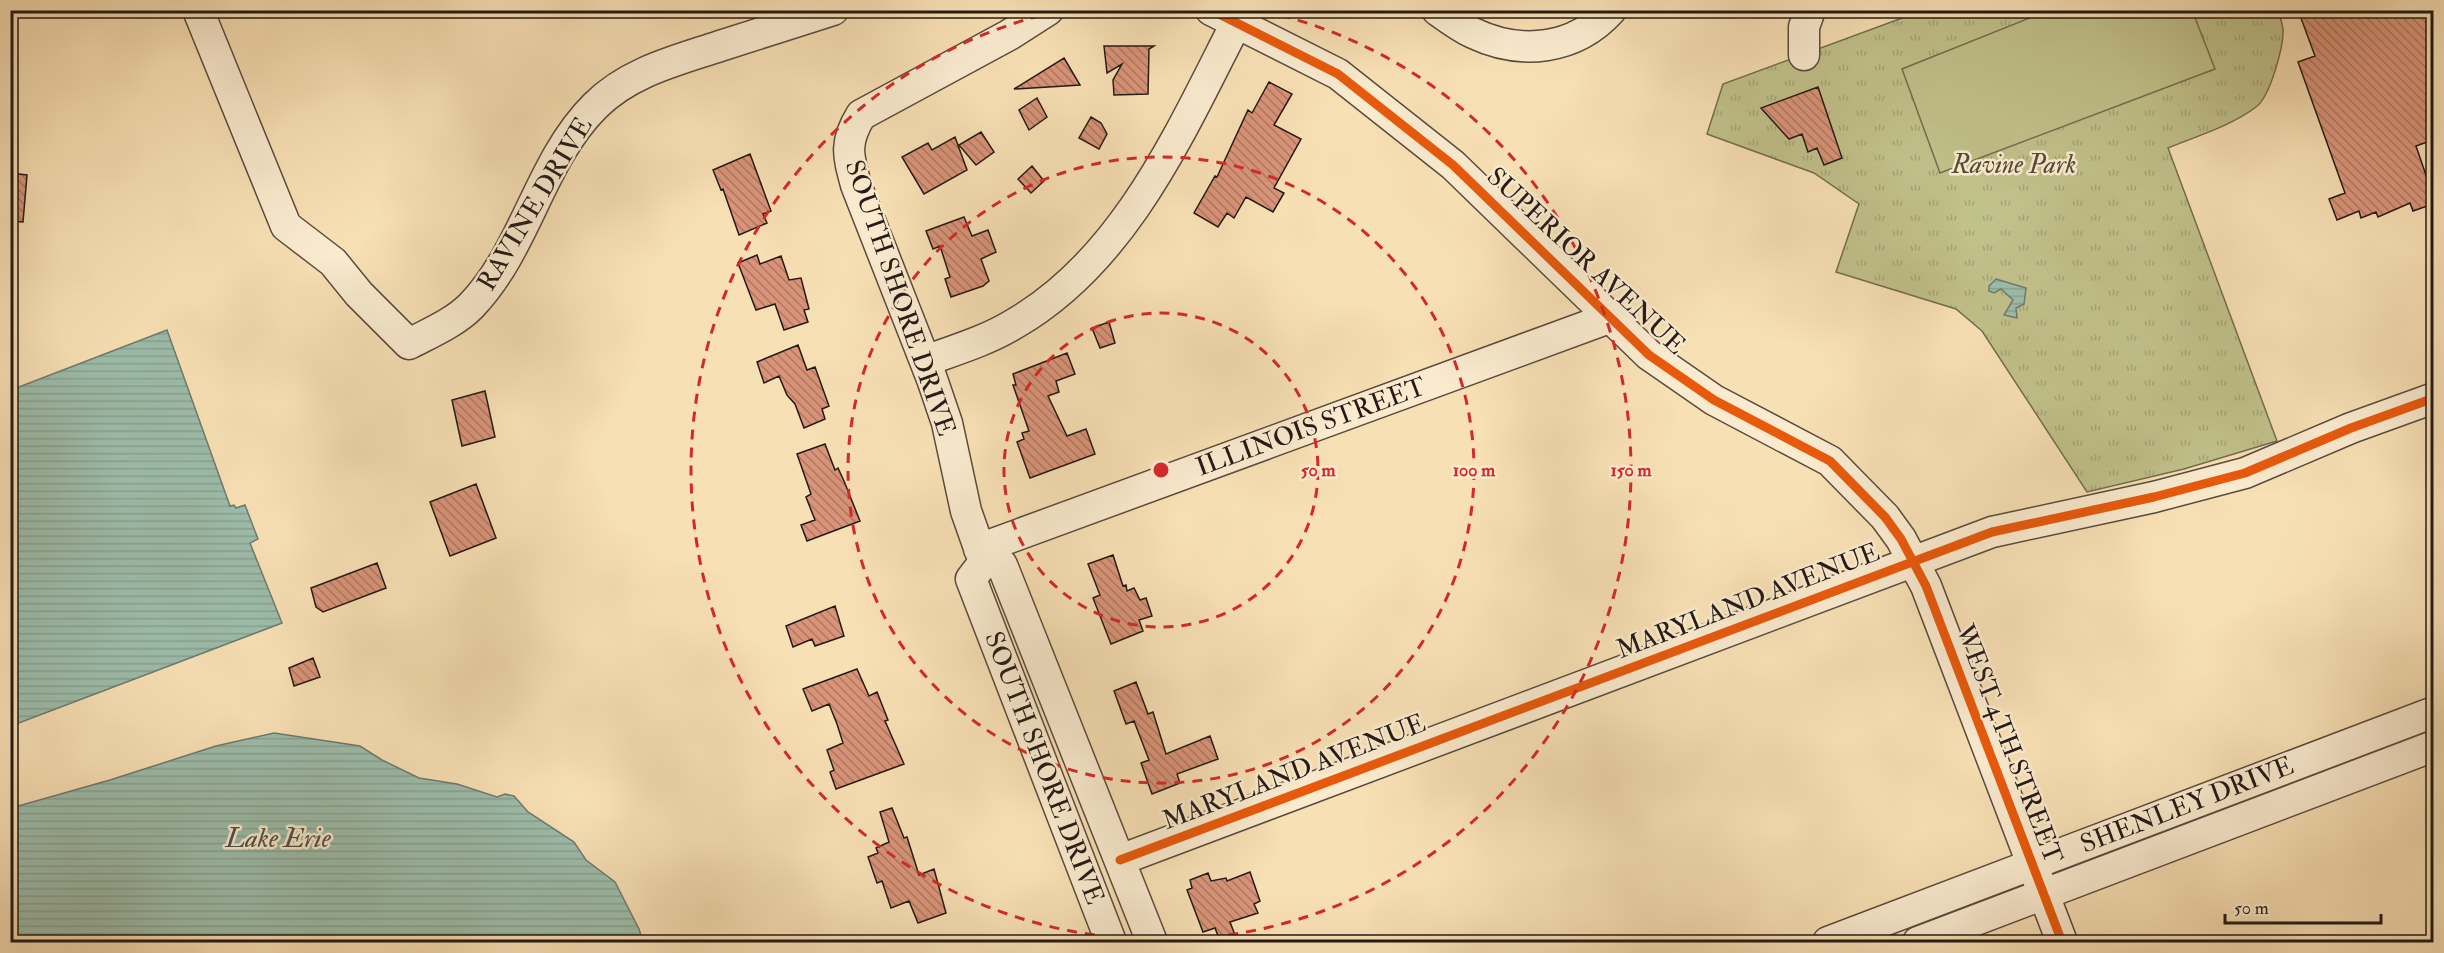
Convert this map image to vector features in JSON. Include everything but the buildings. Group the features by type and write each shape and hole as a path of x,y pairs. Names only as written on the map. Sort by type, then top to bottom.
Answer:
{"street":[{"name":"RAVINE DRIVE","path":"198,10 286,226 333,262 359,294 409,344 450,322 471,306 503,264 562,149 594,106 615,89 662,64 833,10"},
{"name":"SOUTH SHORE DRIVE","path":"1048,10 999,41 861,115 850,138 848,155 856,185 947,423 957,477 981,556 971,579 1111,942"},
{"path":"1437,10 1473,33 1499,41 1543,45 1560,44 1580,36 1597,25 1611,10"},
{"path":"1804,55 1804,27 1810,10"},
{"path":"925,361 989,338 1016,323 1061,289 1106,244 1125,220 1169,151 1230,15"},
{"name":"SUPERIOR AVENUE","path":"1230,15 1338,75 1454,165 1649,355 1714,400 1830,461 1885,517 1914,561"},
{"name":"ILLINOIS STREET","path":"981,556 1609,318"},
{"name":"MARYLAND AVENUE","path":"1120,860 1914,561 2018,525 2154,497 2245,473 2351,428 2433,398"},
{"name":"SOUTH SHORE DRIVE","path":"981,556 1002,565 1152,942"},
{"name":"WEST 4TH STREET","path":"1914,561 1926,585 2062,942"},
{"name":"SHENLEY DRIVE","path":"1828,942 2423,716 2429,748 1918,942"}],"green space":[{"path":"2192,10 2215,69 1940,173 1902,69 2047,11"},
{"name":"Ravine Park","path":"1921,11 2279,11 2283,29 2281,47 2271,82 2261,101 2236,120 2168,148 2277,441 2184,469 2087,492 1982,331 1956,309 1836,272 1859,204 1814,173 1707,134 1723,84"}],"water":[{"path":"1996,279 2026,288 2024,304 2016,308 2017,318 2004,315 2013,300 2001,289 1994,293 1989,291 1989,286"},
{"path":"167,330 230,506 234,505 236,508 245,505 258,539 250,543 282,623 11,726 11,390"},
{"name":"Lake Erie","path":"274,733 360,746 382,760 419,778 457,784 497,797 505,794 514,796 528,812 574,842 586,860 615,882 639,929 643,942 11,942 11,808 110,780 216,746"}],"cycle path":[{"path":"1211,10 1338,74 1453,165 1649,355 1714,400 1830,461 1885,517 1901,539 1926,586 2062,942"},
{"path":"1120,860 1992,532 2154,497 2245,473 2351,428 2434,398"}]}
